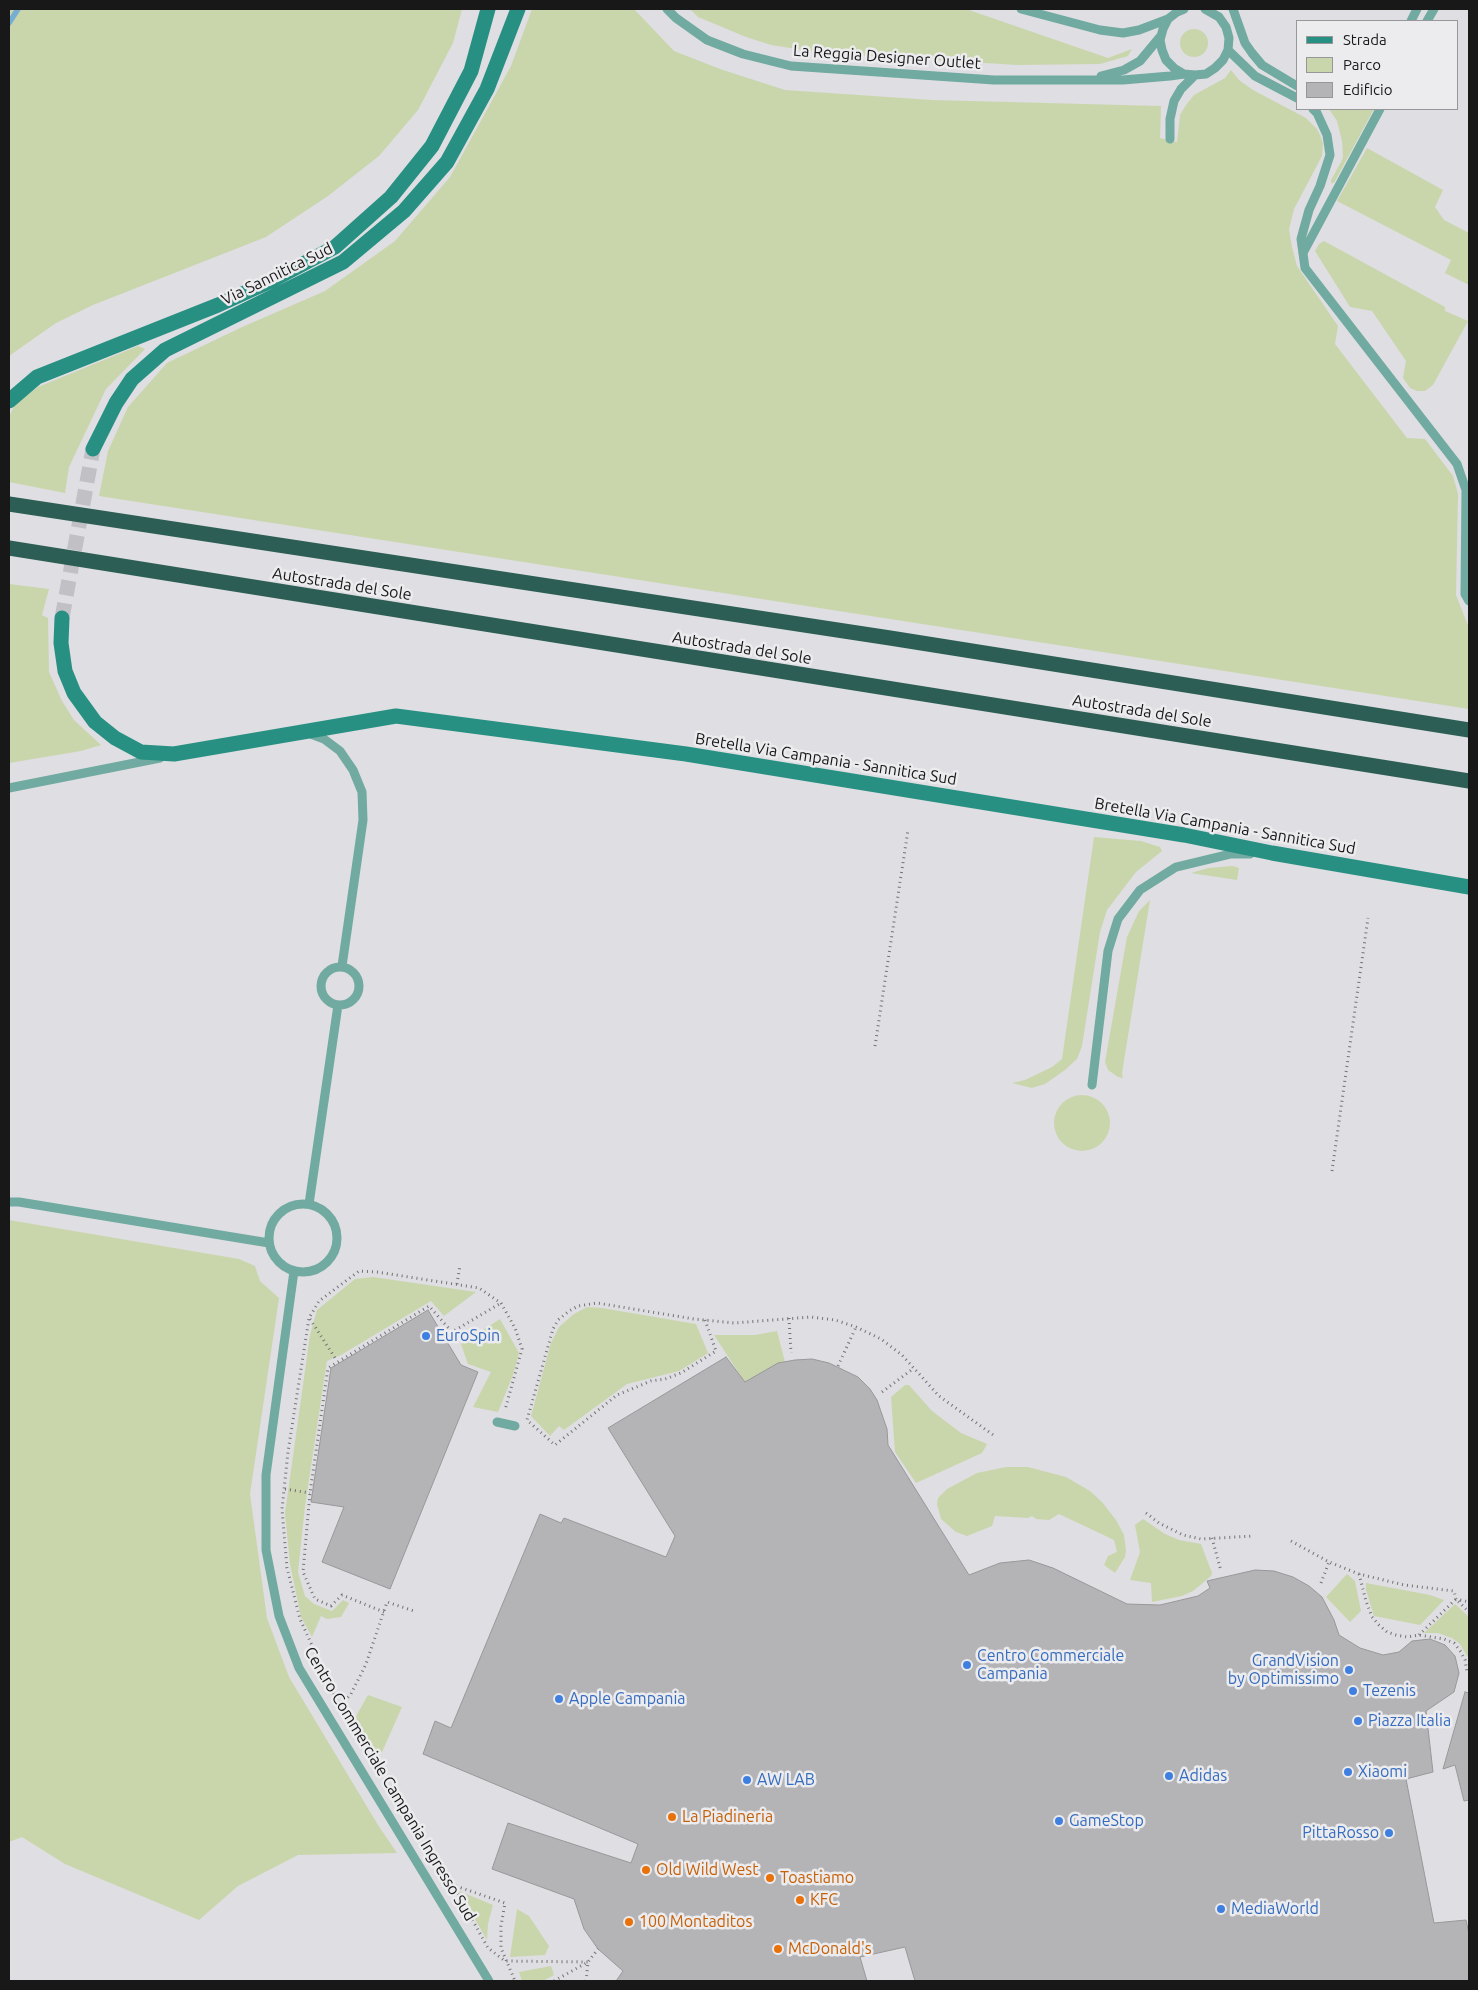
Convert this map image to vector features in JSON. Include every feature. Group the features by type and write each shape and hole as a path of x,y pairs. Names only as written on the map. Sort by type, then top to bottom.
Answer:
{"highway":[{"name":"Autostrada del Sole","path":"9,504 900,640 1469,730"},
{"name":"Autostrada del Sole","path":"9,548 1469,781"}],"street":[{"name":"Via Sannitica Sud","path":"9,400 37,377 218,305 273,280 335,247 391,197 432,146 471,71 488,9"},
{"name":"Via Sannitica Sud","path":"484,24 497,9"},
{"name":"Via Sannitica Sud","path":"92,449 116,403 132,379 165,350 343,262 404,211 447,162 487,89 518,9"},
{"path":"62,618 61,643 65,671 74,694 95,722 114,738 141,752 174,754"},
{"name":"Bretella Via Campania - Sannitica Sud","path":"174,754 396,716 686,754 1184,835 1272,853 1469,887"}],"lane":[{"name":"La Reggia Designer Outlet","path":"666,9 707,40 743,54 791,66 994,80 1123,80 1184,74 1195,75"},
{"path":"1020,9 1100,30 1123,33 1139,30 1168,19 1184,9"},
{"path":"1170,139 1170,119 1174,101 1181,89 1195,75 1206,74 1215,68 1223,60 1228,50 1229,38 1220,13 1205,9"},
{"path":"1233,9 1245,43 1252,53 1262,65 1296,85"},
{"path":"1412,20 1418,9"},
{"path":"1428,20 1434,9"},
{"name":"La Reggia Designer Outlet","path":"1091,79 1124,70 1140,61 1161,35 1168,19"},
{"path":"1161,35 1162,50 1166,60 1184,74"},
{"path":"1228,50 1255,76 1296,97"},
{"path":"1314,110 1327,135 1330,155 1320,186 1309,210 1301,239 1305,268 1457,464 1466,490 1465,594 1469,601"},
{"path":"1303,253 1379,110"},
{"path":"305,731 324,739 340,751 353,770 362,792 364,820 342,966"},
{"path":"9,788 174,754"},
{"path":"1092,1085 1108,951 1118,919 1140,890 1176,867 1230,854 1272,853"},
{"path":"342,966 354,972 359,984 359,990 354,1000 338,1006 326,1000 320,989 320,982 330,968 342,966"},
{"path":"309,1204 338,1006"},
{"path":"9,1197 19,1202"},
{"path":"9,1202 19,1202 269,1243"},
{"path":"298,1204 309,1204 318,1207 332,1220 337,1238 336,1247 331,1257 314,1270 294,1271 285,1267 277,1260 269,1243 269,1232 272,1222 279,1213 288,1207 298,1204"},
{"name":"Centro Commerciale Campania Ingresso Sud","path":"294,1271 266,1476 266,1550 280,1616 300,1668 489,1981"},
{"path":"499,1422 515,1426"}],"path":[{"path":"875,1046 908,830"},
{"path":"1332,1171 1368,918"},
{"path":"457,1284 460,1265"},
{"path":"375,1757 334,1694 300,1619 287,1568 282,1509 288,1452 309,1318 319,1301 359,1272 377,1272 479,1288 501,1303 515,1328 522,1349 499,1422"},
{"path":"384,1612 342,1595 331,1606 315,1599 303,1572 310,1493 328,1368 429,1306 452,1332 501,1303"},
{"path":"705,1320 716,1351 681,1373 665,1379 651,1381 617,1396 555,1445 526,1420 553,1330 558,1320 569,1311 588,1304 597,1303 734,1323 811,1317 835,1320 856,1327 881,1340 902,1355 938,1396 996,1437"},
{"path":"309,1318 337,1361"},
{"path":"788,1318 791,1353"},
{"path":"838,1366 856,1327"},
{"path":"882,1392 914,1368"},
{"path":"285,1489 310,1493"},
{"path":"1146,1513 1159,1523 1183,1535 1202,1539 1254,1536"},
{"path":"1212,1538 1221,1571"},
{"path":"1291,1541 1329,1562 1359,1574 1404,1585 1454,1591 1456,1599 1469,1612"},
{"path":"1321,1583 1329,1562"},
{"path":"1359,1574 1372,1617 1379,1625 1387,1632 1396,1635 1444,1638 1454,1643 1467,1659 1469,1672"},
{"path":"1456,1599 1469,1602"},
{"path":"1419,1635 1456,1599"},
{"path":"341,1705 351,1694 366,1664 387,1602 414,1611"},
{"path":"391,1786 453,1885 488,1948 505,1961 588,1962"},
{"path":"453,1885 505,1903 501,1926 501,1948 515,1981"},
{"path":"554,1981 588,1962 598,1949"},
{"path":"586,1981 588,1962"}],"green space":[{"path":"9,9 462,9 453,43 418,110 379,156 328,196 266,237 93,305 56,323 9,356"},
{"path":"532,9 634,9 674,51 720,69 785,90 932,100 1161,106 1160,138 1177,142 1180,115 1186,105 1194,95 1225,78 1231,70 1239,80 1253,90 1306,118 1317,129 1323,144 1322,156 1294,209 1289,229 1297,266 1338,326 1335,344 1407,438 1425,439 1453,476 1458,494 1456,595 1469,628 1469,709 99,496 108,451 128,407 167,363 240,328 325,291 395,241 450,177 511,66"},
{"path":"690,9 966,9 1108,58 1132,49 1128,56 1100,64 1017,65 823,53 771,45 746,37 698,17"},
{"path":"1194,29 1204,33 1208,43 1204,53 1194,57 1184,53 1180,43 1184,33"},
{"path":"1330,110 1373,110 1334,183 1331,183 1343,157 1342,141 1337,121"},
{"path":"1367,148 1443,190 1435,207 1444,220 1469,233 1469,285 1445,273 1451,260 1337,201"},
{"path":"1324,241 1445,307 1445,311 1468,321 1433,385 1425,391 1417,391 1410,388 1403,378 1406,361 1372,311 1350,307 1315,251 1319,244"},
{"path":"138,346 145,349 106,389 69,467 65,493 9,482 9,417 15,404 38,387"},
{"path":"9,584 49,589 42,615 48,618 49,672 62,701 74,720 101,745 81,751 9,763"},
{"path":"1094,837 1141,841 1160,847 1162,851 1136,872 1107,910 1100,932 1082,1046 1077,1059 1045,1084 1032,1088 1012,1083 1025,1080 1052,1067 1062,1059"},
{"path":"1233,866 1239,868 1237,880 1191,873 1208,868"},
{"path":"1150,900 1122,1073 1123,1078 1108,1070 1105,1062 1127,937 1139,911"},
{"path":"1076,1095 1088,1095 1098,1099 1106,1107 1110,1123 1106,1139 1098,1147 1088,1151 1076,1151 1066,1147 1058,1139 1054,1129 1054,1117 1058,1107 1066,1099"},
{"path":"9,1220 239,1259 255,1266 260,1281 279,1298 250,1494 267,1618 289,1677 378,1825 397,1853 298,1855 238,1886 199,1920 65,1864 22,1837 9,1842"},
{"path":"373,1277 476,1292 444,1316 431,1301 341,1355 327,1361 305,1506 298,1572 305,1596 314,1604 332,1611 343,1600 349,1603 341,1617 327,1619 321,1616 312,1637 301,1617 290,1564 285,1513 310,1335 317,1310 355,1279"},
{"path":"587,1307 696,1324 708,1353 679,1371 627,1384 564,1430 559,1426 550,1436 531,1416 551,1343 559,1327 574,1314"},
{"path":"500,1319 519,1353 513,1375 498,1412 473,1407 491,1372 468,1364 461,1344"},
{"path":"777,1331 785,1362 778,1363 746,1384 714,1335 755,1335"},
{"path":"905,1385 909,1385 932,1411 961,1433 987,1444 982,1453 916,1483 895,1452 891,1397"},
{"path":"1006,1467 1028,1467 1066,1477 1090,1491 1102,1502 1116,1520 1124,1535 1125,1557 1115,1573 1104,1565 1108,1556 1117,1552 1114,1540 1059,1514 1049,1520 1036,1519 1032,1516 1028,1518 995,1516 992,1526 967,1536 956,1532 941,1519 937,1504 938,1498 947,1489 977,1473"},
{"path":"1143,1519 1165,1534 1179,1540 1201,1544 1212,1573 1211,1576 1193,1591 1182,1596 1152,1602 1151,1583 1130,1580 1140,1552 1135,1525"},
{"path":"1347,1574 1355,1581 1361,1611 1350,1622 1326,1597"},
{"path":"1366,1583 1430,1595 1444,1600 1420,1625 1374,1616 1366,1590"},
{"path":"1455,1604 1469,1617 1469,1655 1467,1656 1460,1644 1452,1638 1438,1633 1424,1633"},
{"path":"368,1695 402,1707 382,1752 375,1752 355,1718"},
{"path":"459,1891 493,1905 488,1924 487,1940"},
{"path":"517,1909 529,1916 549,1946 545,1955 510,1957"},
{"path":"551,1966 554,1975 543,1981 522,1981 519,1972"}],"building":[{"path":"428,1310 461,1365 478,1372 390,1589 322,1562 344,1507 311,1502 331,1368"},
{"name":"Centro Commerciale Campania","path":"726,1357 745,1382 778,1363 812,1359 829,1363 858,1377 870,1389 877,1400 887,1429 888,1445 969,1575 1000,1563 1029,1560 1053,1568 1127,1604 1160,1605 1198,1596 1210,1588 1207,1581 1255,1570 1274,1571 1293,1577 1309,1586 1322,1597 1334,1620 1339,1635 1360,1648 1383,1655 1399,1652 1412,1641 1430,1639 1445,1645 1455,1656 1459,1673 1454,1692 1426,1711 1433,1772 1406,1779 1434,1923 1466,1920 1469,1934 1469,1981 915,1981 905,1947 860,1957 867,1981 616,1981 623,1971 598,1949 584,1929 574,1899 492,1869 508,1823 631,1863 638,1844 423,1754 435,1721 451,1728 540,1514 561,1523 564,1518 666,1557 675,1536 608,1428"},
{"path":"1465,1692 1469,1693 1469,1800 1464,1801 1455,1765 1443,1769"}],"waterway":[{"path":"9,23 18,9"}],"tunnel":[{"path":"62,618 93,449"}],"place":[{"name":"EuroSpin","path":"426,1336"},
{"name":"Centro Commerciale Campania","path":"967,1665"},
{"name":"GrandVision by Optimissimo","path":"1349,1670"},
{"name":"Tezenis","path":"1353,1691"},
{"name":"Apple Campania","path":"559,1699"},
{"name":"Piazza Italia","path":"1358,1721"},
{"name":"Xiaomi","path":"1348,1772"},
{"name":"Adidas","path":"1169,1776"},
{"name":"AW LAB","path":"747,1780"},
{"name":"La Piadineria","path":"672,1817"},
{"name":"GameStop","path":"1059,1821"},
{"name":"PittaRosso","path":"1389,1833"},
{"name":"Old Wild West","path":"646,1870"},
{"name":"Toastiamo","path":"770,1878"},
{"name":"KFC","path":"800,1900"},
{"name":"MediaWorld","path":"1221,1909"},
{"name":"100 Montaditos","path":"629,1922"},
{"name":"McDonald's","path":"778,1949"}]}
